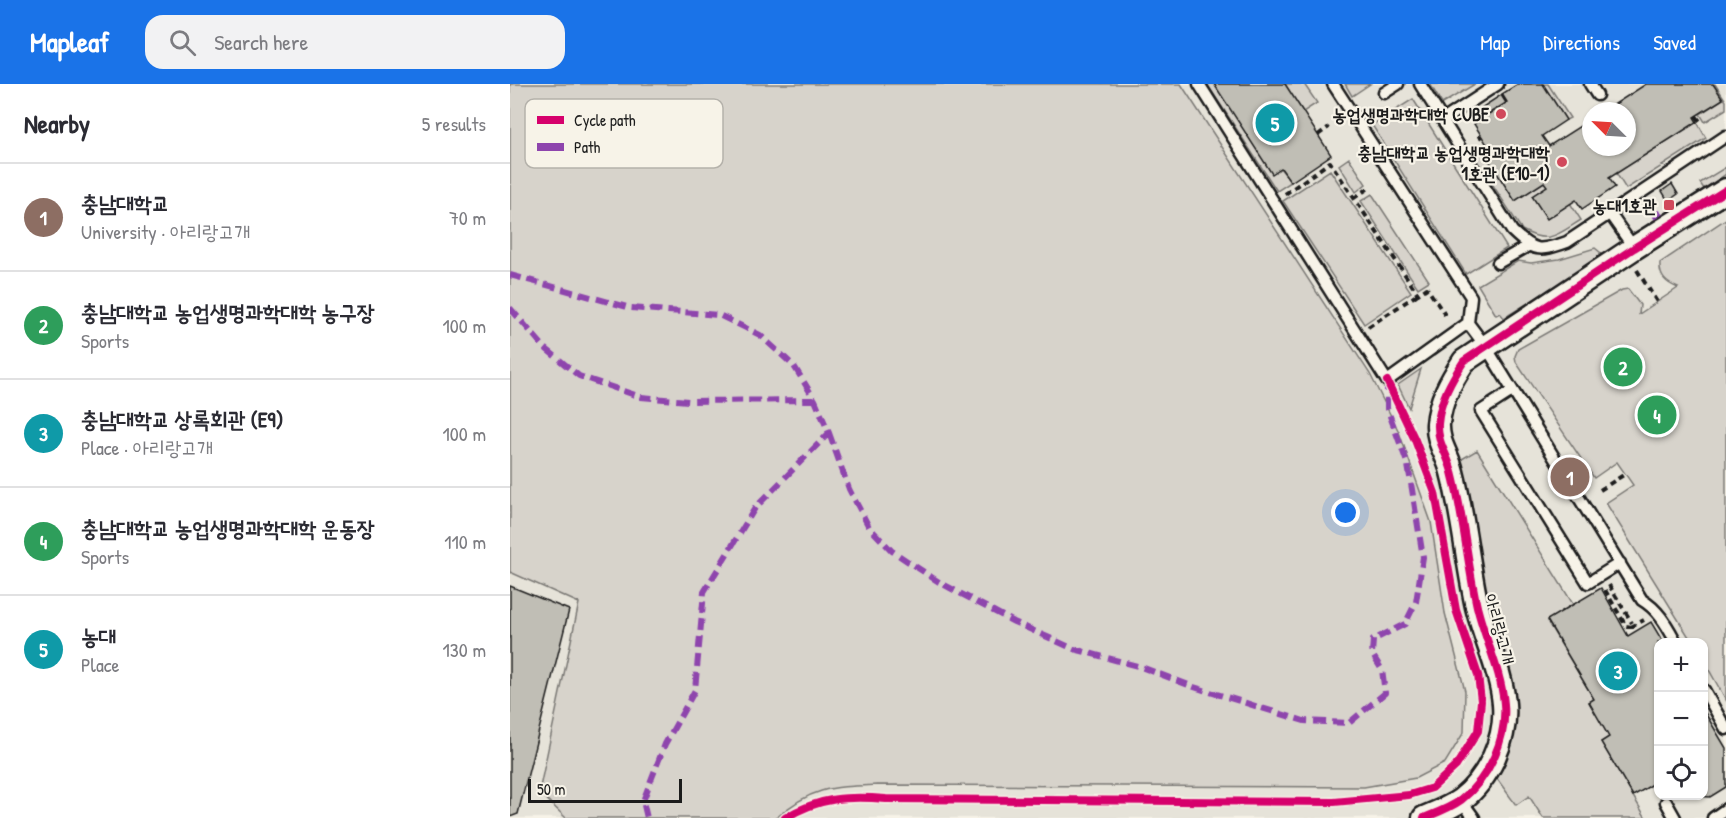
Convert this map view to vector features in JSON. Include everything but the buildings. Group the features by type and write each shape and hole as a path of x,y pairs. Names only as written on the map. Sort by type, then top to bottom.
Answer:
{"street":[{"name":"아리랑고개","path":"1424,818 1467,809 1502,737 1504,704 1477,605 1452,470 1439,437 1440,414 1448,385 1464,361 1635,259 1726,190"}],"lane":[{"path":"1199,84 1387,381 1468,323"},
{"path":"1333,84 1471,297 1468,323 1642,600 1659,613 1674,638"},
{"path":"1384,93 1398,84"},
{"path":"1420,84 1512,231 1528,246 1546,249 1567,242 1726,136"},
{"path":"1443,120 1498,84"},
{"path":"1590,84 1597,95"},
{"path":"1610,214 1635,259"},
{"path":"1498,263 1528,246"},
{"path":"1512,391 1481,411 1588,583 1620,563"},
{"path":"1705,692 1726,729"},
{"path":"1666,802 1675,818"},
{"path":"1713,818 1726,809"}],"path":[{"path":"1696,116 1700,121"},
{"path":"1318,135 1329,127"},
{"path":"1280,197 1332,161 1418,294"},
{"path":"1354,198 1369,188"},
{"path":"1635,259 1657,302"},
{"path":"1363,331 1427,288 1439,302 1445,315"},
{"path":"1600,490 1625,474"},
{"path":"1608,584 1632,625 1634,633"},
{"path":"1603,587 1626,626 1641,622"}],"shaded area":[{"path":"510,84 1181,84 1370,374 1399,432 1431,522 1445,613 1465,691 1464,732 1445,763 1416,778 1364,787 877,785 834,788 811,794 776,818 566,818 539,792 579,603 510,572"},
{"path":"1181,84 1726,84 1726,818 776,818 793,803 812,793 841,787 877,785 1465,691 1445,613 1431,522 1399,432 1370,373"},
{"path":"1207,84 1214,84 1291,182 1277,191"},
{"path":"1285,84 1304,84 1317,103 1303,112"},
{"path":"1345,84 1370,84 1352,96"},
{"path":"1430,84 1475,84 1442,104"},
{"path":"1543,84 1548,84 1570,118 1566,120"},
{"path":"1713,84 1726,101 1726,109 1705,122 1700,114 1723,99"},
{"path":"1413,99 1507,248 1466,274 1372,125"},
{"path":"1697,122 1706,138 1626,189 1616,173"},
{"path":"1482,150 1515,201 1544,182 1547,186 1532,196 1547,218 1570,203 1581,220 1553,236 1539,237 1522,230 1474,156"},
{"path":"1349,158 1366,184 1356,192 1339,165"},
{"path":"1726,167 1726,174 1704,189 1700,183"},
{"path":"1330,170 1411,292 1364,324 1283,201"},
{"path":"1372,194 1429,281 1418,288 1361,201"},
{"path":"1726,219 1726,700 1708,668 1708,638 1690,638 1606,503 1633,485 1617,462 1594,478 1516,362 1515,356 1518,349 1622,290 1628,289 1640,305 1639,314 1678,288 1664,279 1660,263"},
{"path":"1595,248 1601,253 1597,260 1504,318 1500,313 1496,315 1478,285 1518,261 1531,263 1559,259"},
{"path":"1421,369 1409,408 1398,385"},
{"path":"1477,450 1573,604 1547,621 1594,699 1589,702 1609,737 1601,742 1646,818 1543,818 1529,796 1516,805 1495,776 1514,719 1514,693 1487,605 1462,459"},
{"path":"510,572 579,603 539,791 566,818 510,818"}],"marked path":[{"path":"1653,217 1661,212"},
{"path":"510,275 631,308 719,315 760,335 794,366 815,400 829,433 755,508 704,592 695,690 665,744 643,801 647,818"},
{"path":"510,308 544,347 579,376 641,397 689,401 815,400"},
{"path":"829,433 849,489 869,527 892,551 939,582 1014,622 1074,649 1141,667 1194,687 1304,721 1349,723 1385,693 1382,670 1372,654 1373,640 1405,624 1416,602 1423,557 1408,465 1387,408 1387,388"}],"cycle path":[{"path":"1424,818 1457,803 1480,781 1499,744 1504,717 1499,678 1476,602 1456,488 1439,437 1439,415 1447,391 1464,361 1726,190"},
{"path":"785,818 822,802 846,798 1334,802 1409,795 1432,788 1456,766 1478,731 1481,701 1478,675 1456,610 1435,493 1415,440 1387,381"}],"place":[{"name":"농업생명과학대학 CUBE","path":"1501,114"},
{"name":"농대","path":"1275,123"},
{"name":"충남대학교 농업생명과학대학 1호관 (E10-1)","path":"1562,162"},
{"name":"농대1호관","path":"1669,205"},
{"name":"충남대학교 농업생명과학대학 농구장","path":"1623,367"},
{"name":"충남대학교 농업생명과학대학 운동장","path":"1657,415"},
{"name":"충남대학교","path":"1570,477"},
{"name":"충남대학교 상록회관 (E9)","path":"1618,671"}]}
